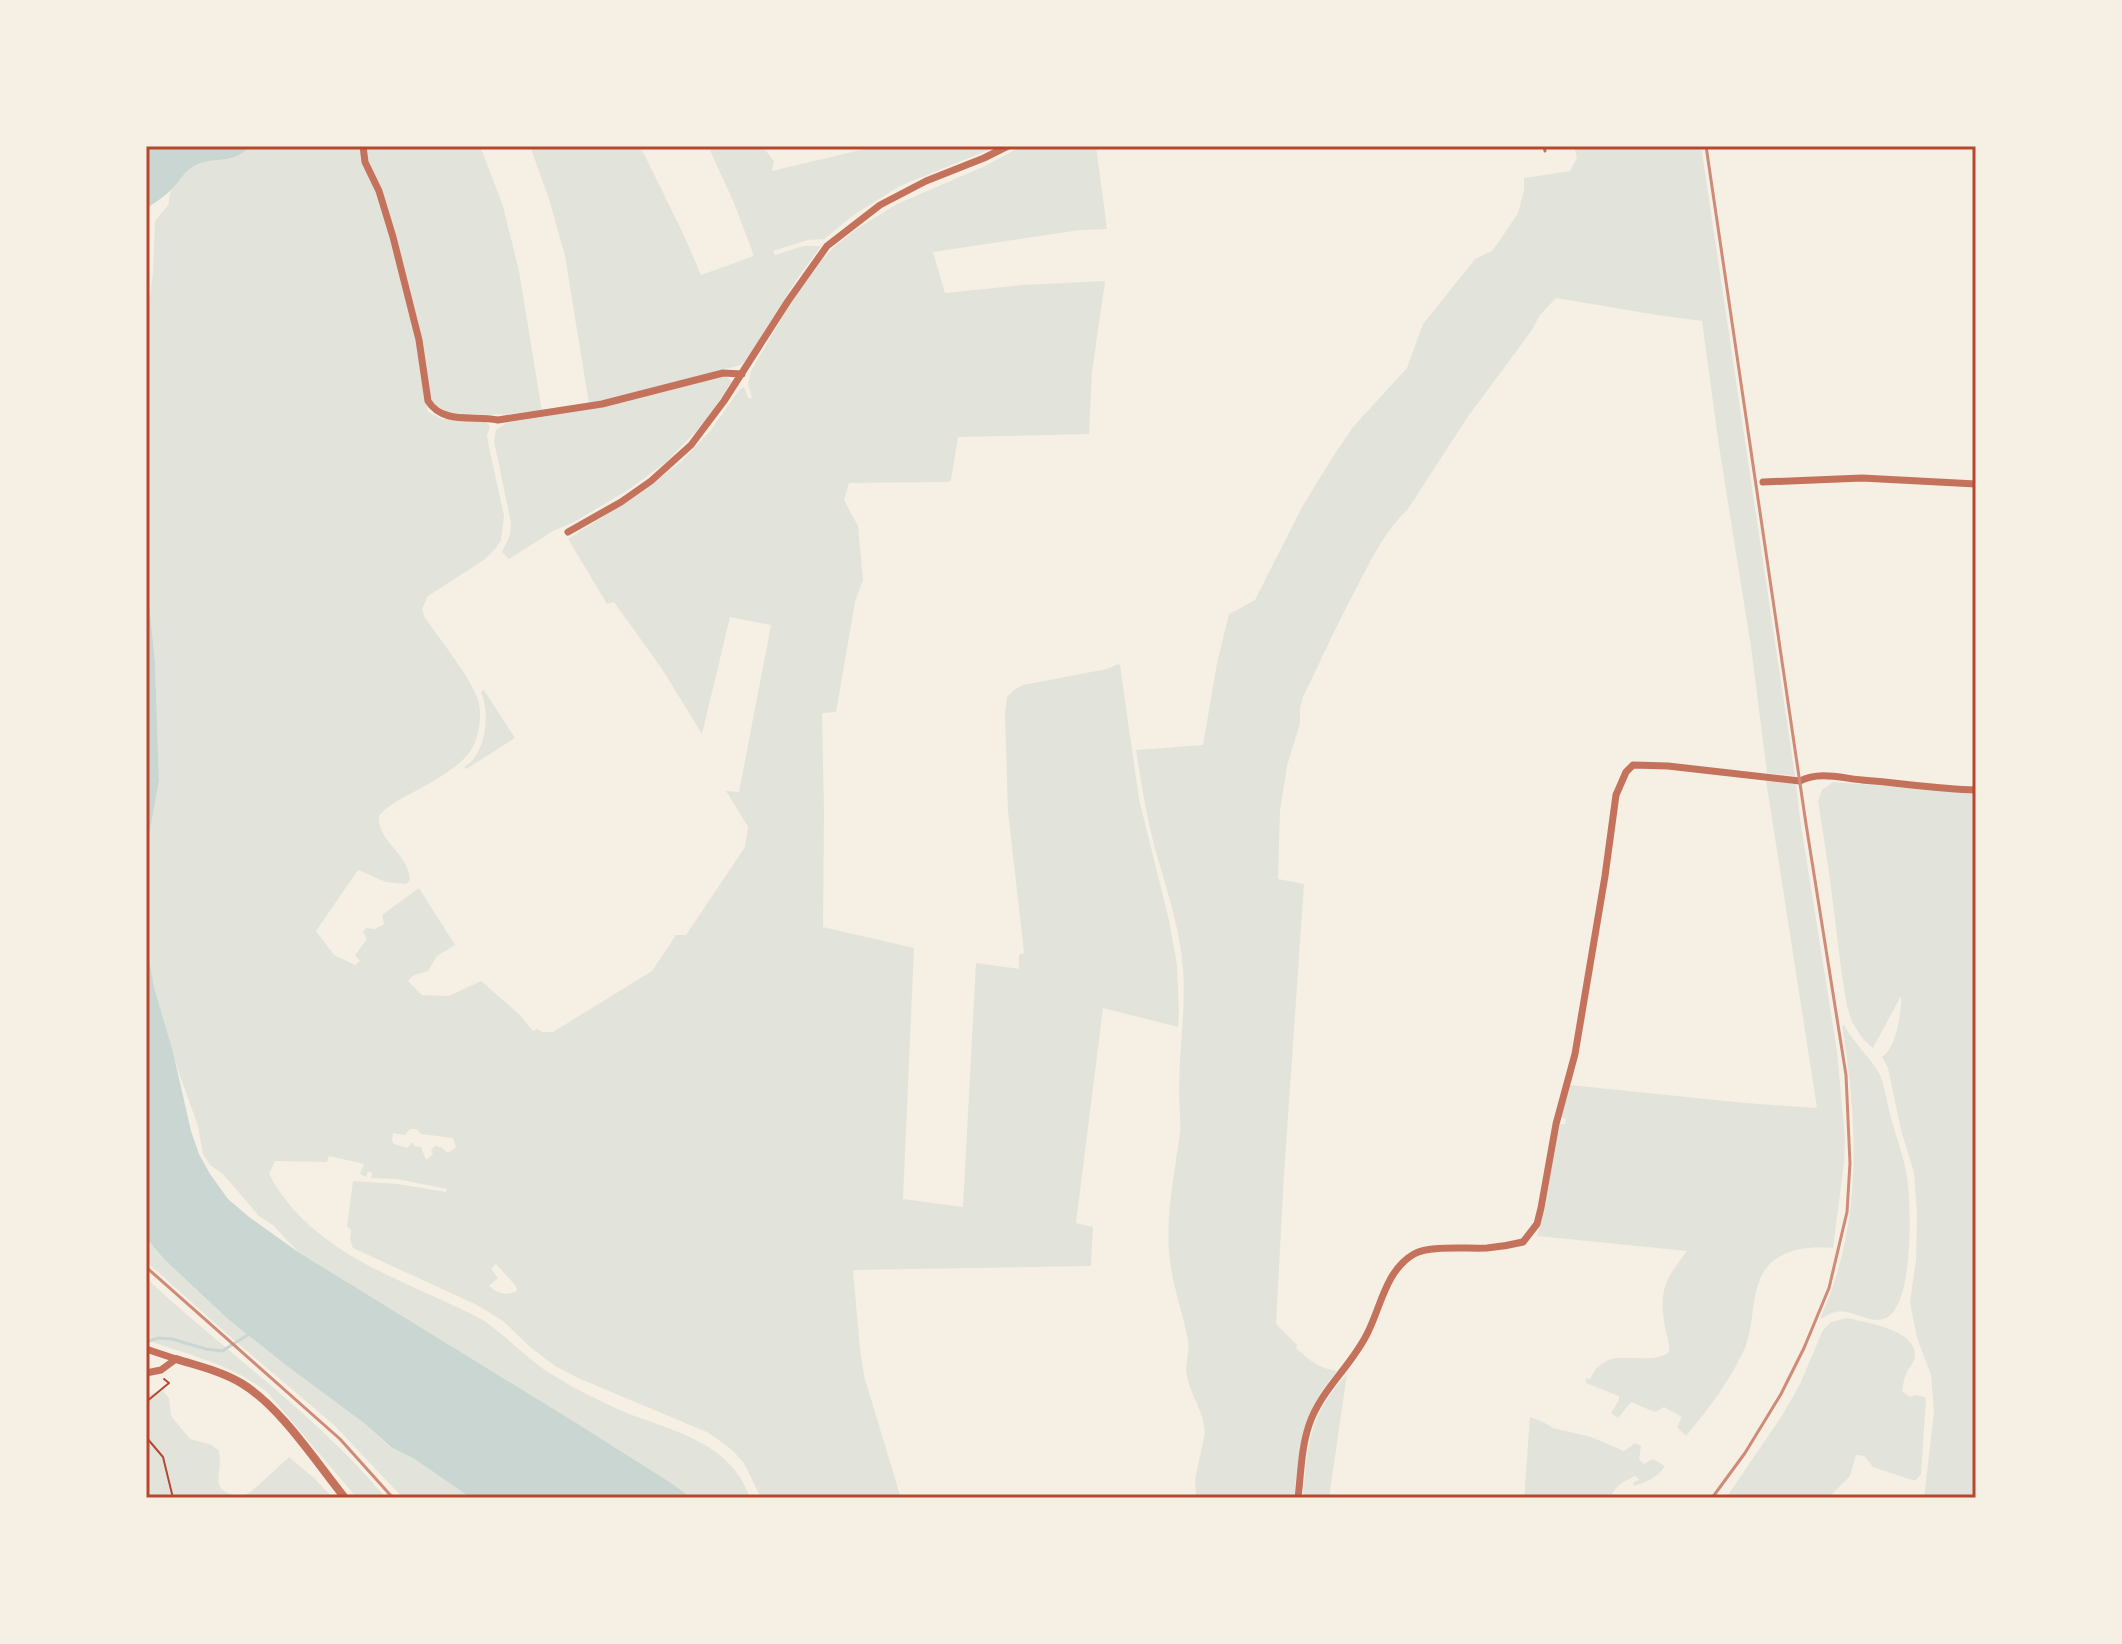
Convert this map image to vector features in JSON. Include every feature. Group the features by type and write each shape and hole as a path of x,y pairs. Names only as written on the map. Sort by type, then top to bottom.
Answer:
{"street":[{"path":"363,146 365,162 379,191 393,237 419,340 428,401 433,409 445,416 498,420 602,404 723,373 742,374"},
{"path":"568,532 651,481 678,458 707,426 827,246 880,205 926,181 1008,146"},
{"path":"1763,482 1862,478 1976,484"},
{"path":"1298,1498 1303,1447 1320,1399 1357,1353 1390,1280 1402,1263 1426,1250 1488,1248 1523,1242 1537,1224 1556,1124 1578,1040 1616,795 1626,772 1633,765 1644,765 1800,781 1809,776 1831,776 1976,790"},
{"path":"146,1349 226,1375 259,1396 294,1433 345,1498"},
{"path":"146,1373 161,1370 176,1359"}],"path":[{"path":"146,1402 169,1383 162,1377"},
{"path":"146,1437 163,1457 173,1498"}],"shaded area":[{"path":"155,146 250,146 232,158 194,166 168,193 146,209 146,150"},
{"path":"250,146 480,146 503,206 519,271 542,412 474,415 427,407 428,412 442,419 486,422 490,426 487,436 504,516 501,540 496,548 484,560 428,596 422,609 475,691 480,713 478,735 469,753 456,766 396,802 379,816 383,833 404,863 410,880 406,884 386,882 358,870 316,931 334,955 355,965 360,961 355,955 367,939 363,932 366,928 375,929 384,924 382,915 419,888 455,945 437,956 428,971 414,975 408,981 422,995 449,996 481,981 520,1015 533,1031 553,1032 652,971 676,935 686,935 745,847 748,827 726,791 739,792 771,625 730,617 702,734 662,669 614,602 607,604 568,539 639,494 681,462 711,430 739,390 744,387 749,399 752,398 748,384 751,371 792,301 822,260 858,228 897,204 985,166 1022,146 1096,146 1107,229 1080,230 933,252 945,293 1105,281 1092,372 1089,434 958,437 951,480 947,482 849,483 844,500 858,526 863,580 855,602 836,712 822,713 823,927 914,948 903,1199 963,1207 976,963 1019,969 1019,955 1024,953 1008,811 1007,697 1023,685 1107,669 1118,664 1139,799 1177,965 1178,1027 1103,1008 1076,1223 1093,1227 1091,1266 853,1270 864,1376 901,1498 761,1498 744,1463 709,1433 578,1378 555,1366 503,1321 477,1305 353,1248 351,1230 347,1226 353,1181 446,1192 447,1189 397,1179 371,1178 372,1173 368,1171 366,1177 360,1174 364,1164 329,1156 327,1162 275,1161 269,1174 287,1202 310,1226 336,1246 393,1278 483,1320 537,1364 572,1386 622,1411 679,1432 714,1451 729,1463 750,1498 692,1498 298,1252 273,1225 259,1216 203,1154 198,1126 154,987 146,942 146,851 159,781 155,662 146,572 146,330 155,221 169,204 172,189 194,165 232,158","holes":["410,1129 416,1129 421,1134 453,1138 456,1147 448,1153 435,1146 431,1150 433,1154 426,1160 421,1147 412,1142 407,1148 394,1144 393,1133 405,1135","496,1264 516,1286 517,1291 502,1293 489,1286 498,1278 491,1269"]},
{"path":"530,146 640,146 701,275 754,256 708,146 762,146 774,161 772,171 877,146 998,146 900,186 855,214 824,239 808,240 773,251 775,255 803,246 821,246 741,365 589,404 565,256"},
{"path":"1574,146 1701,146 1795,776 1767,773 1702,321 1556,298 1540,315 1467,418 1408,509 1380,544 1303,697 1280,811 1278,879 1304,884 1276,1324 1310,1360 1337,1371 1309,1416 1301,1446 1294,1498 1196,1498 1195,1479 1205,1433 1187,1376 1188,1341 1172,1275 1168,1237 1180,1132 1183,969 1136,750 1203,745 1229,614 1255,600 1302,507 1332,458 1353,427 1407,368 1423,324 1475,259 1492,251 1502,237 1518,213 1524,178 1570,171 1577,158"},
{"path":"725,376 732,381 706,421 665,463 628,490 509,559 502,552 510,535 511,523 494,441 496,430 506,423 608,405"},
{"path":"146,572 155,662 159,781 146,851"},
{"path":"484,690 515,738 466,769 464,767 472,761 484,735 485,708 481,692"},
{"path":"1766,780 1796,784 1837,1051 1845,1138 1844,1163 1833,1248 1798,1249 1769,1265 1758,1286 1745,1348 1718,1394 1686,1436 1677,1427 1682,1417 1664,1407 1655,1412 1631,1402 1618,1418 1611,1413 1619,1396 1586,1383 1586,1378 1590,1379 1598,1367 1614,1359 1652,1358 1669,1352 1663,1309 1664,1291 1670,1275 1687,1251 1537,1236 1545,1208 1559,1124 1565,1124 1566,1119 1560,1117 1570,1085 1817,1108"},
{"path":"1833,782 1976,793 1976,1498 1924,1498 1934,1412 1931,1375 1917,1338 1910,1302 1916,1260 1914,1173 1888,1068 1882,1057 1894,1038 1901,996 1873,1048 1852,1022 1842,976 1818,801 1822,790"},
{"path":"146,942 154,987 191,1131 199,1154 228,1199 298,1252 692,1498 471,1498 413,1458 392,1448 229,1320 165,1260 146,1238"},
{"path":"1844,1025 1881,1077 1908,1185 1910,1235 1906,1275 1896,1308 1880,1320 1849,1312 1832,1313 1820,1318 1844,1247 1853,1174 1851,1099"},
{"path":"146,1238 229,1320 364,1423 391,1448 413,1458 471,1498 403,1498 334,1425 150,1265 146,1260"},
{"path":"146,1278 300,1411 359,1467 386,1498 357,1498 267,1392 253,1382 209,1361 146,1340"},
{"path":"1847,1318 1899,1333 1913,1346 1915,1357 1902,1391 1910,1397 1915,1395 1926,1400 1921,1474 1912,1480 1873,1467 1864,1456 1856,1455 1850,1476 1828,1498 1726,1498 1783,1414 1800,1384 1823,1330 1831,1322"},
{"path":"1347,1374 1329,1498 1303,1498 1306,1462 1317,1417"},
{"path":"163,1391 169,1398 171,1416 190,1439 212,1445 219,1451 218,1480 223,1490 241,1497 252,1491 289,1457 333,1498 146,1498 146,1395"},
{"path":"1530,1417 1553,1428 1591,1437 1624,1451 1635,1443 1641,1446 1639,1459 1644,1464 1653,1459 1665,1466 1655,1477 1643,1483 1633,1486 1639,1480 1636,1476 1624,1482 1610,1498 1524,1498"}],"waterway":[{"path":"146,1342 158,1338 172,1339 222,1351 251,1333"}],"railway":[{"path":"1706,146 1846,1075 1850,1163 1847,1212 1829,1288 1781,1394 1745,1453 1712,1498"},
{"path":"146,1267 340,1439 393,1498"}]}
